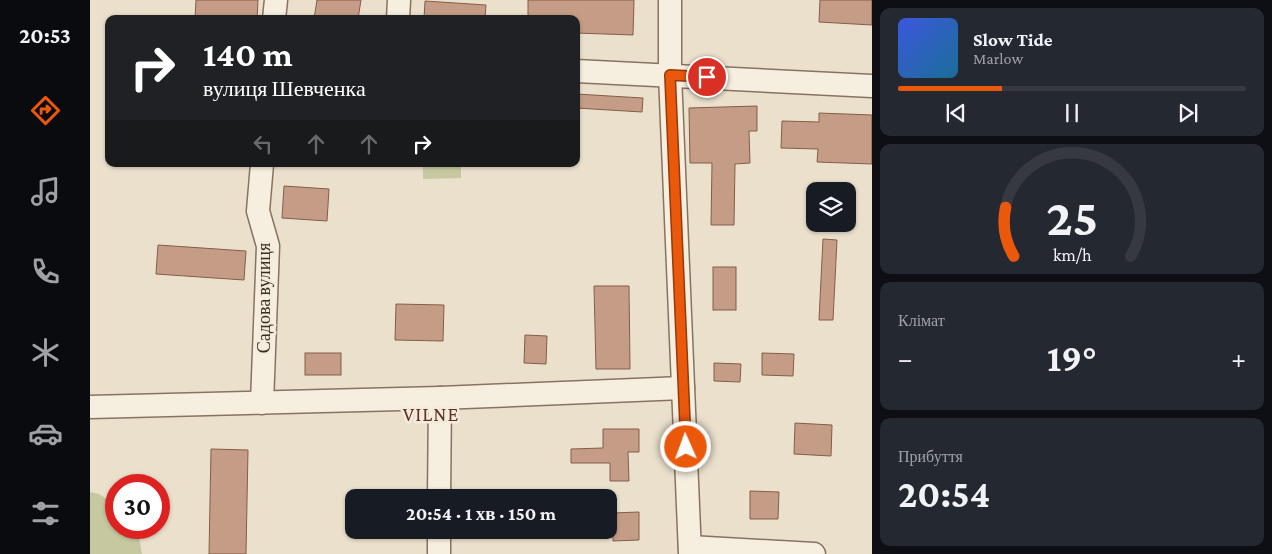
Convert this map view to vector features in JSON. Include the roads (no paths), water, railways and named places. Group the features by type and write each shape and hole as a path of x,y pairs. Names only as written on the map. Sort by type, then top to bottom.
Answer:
{"street":[{"path":"274,15 276,0"},
{"path":"398,15 399,0"},
{"path":"670,0 670,75 690,550 814,554"},
{"path":"580,71 872,86"},
{"name":"Садова вулиця","path":"262,167 258,211 268,246 262,403"},
{"path":"90,407 440,398 683,388"},
{"path":"439,489 440,398"},
{"path":"439,539 439,554"}],"district":[{"name":"VILNE","path":"431,414"}]}
